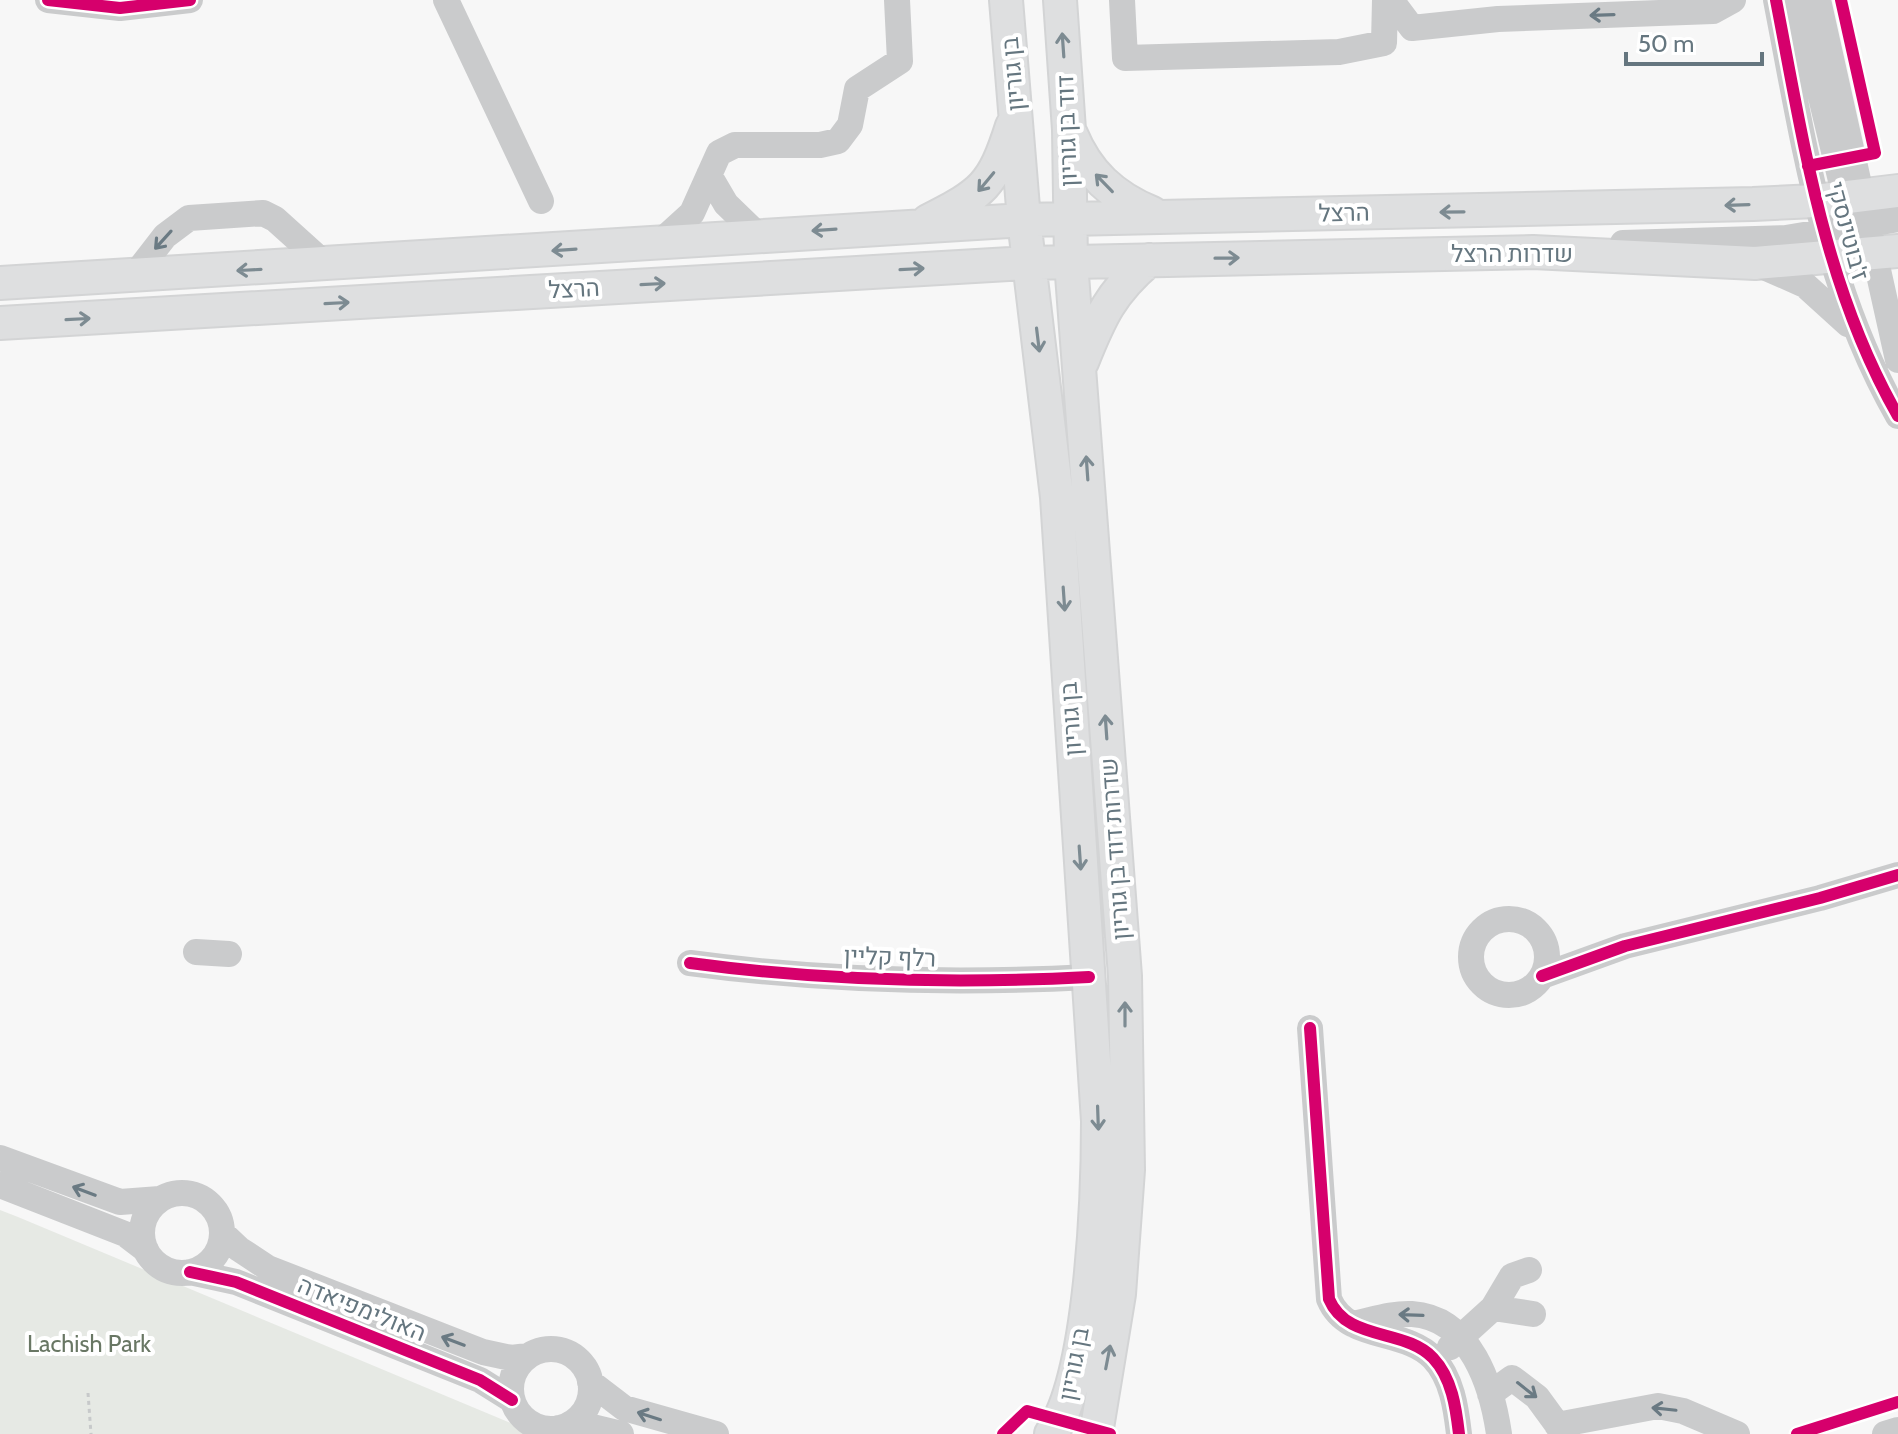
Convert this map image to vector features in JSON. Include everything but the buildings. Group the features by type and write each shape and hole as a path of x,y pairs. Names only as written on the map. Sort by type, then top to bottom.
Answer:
{"main road":[{"name":"בן גוריון","path":"1006,0 1028,263 1057,497 1098,1121 1098,1191 1073,1379 1068,1403 1051,1434"},
{"name":"דוד בן גוריון","path":"1060,0 1069,130 1071,262"},
{"path":"920,225 962,203 990,180 1016,111"},
{"path":"1069,130 1089,167 1118,198 1159,216"},
{"name":"שדרות הרצל","path":"1149,260 1533,252 1755,263 1826,246 1898,191"},
{"name":"שדרות הרצל","path":"1530,210 1859,222"},
{"name":"הרצל","path":"1159,216 1530,210"},
{"path":"1069,219 1159,216"},
{"name":"הרצל","path":"0,283 326,265 920,225 1069,219"},
{"path":"1079,369 1101,313 1122,283 1149,260"},
{"name":"הרצל","path":"0,323 1028,263 1149,260"},
{"name":"שדרות דוד בן גוריון","path":"1071,262 1125,976 1128,1170 1119,1294 1096,1434"}],"street":[{"path":"48,0 120,8 190,0"},
{"path":"446,0 541,201"},
{"path":"659,243 692,213 714,157 729,146 820,145 838,141 845,134 857,89 900,61 897,0"},
{"path":"1122,0 1125,58 1339,52 1384,43 1388,0"},
{"path":"1388,0 1412,28 1498,19 1713,11 1733,0"},
{"name":"ז'בוטינסקי","path":"1776,0 1859,222 1898,360"},
{"path":"1792,0 1809,47 1859,222 1898,219"},
{"path":"1808,0 1809,47"},
{"name":"ז'בוטינסקי","path":"1818,0 1859,222"},
{"path":"709,175 726,204 759,236"},
{"path":"1530,210 1711,241"},
{"path":"134,276 165,236 189,218 263,213 275,219 326,265"},
{"name":"ז'בוטינסקי","path":"1859,222 1826,246 1858,336 1898,416"},
{"path":"1533,252 1608,243 1711,241 1826,246"},
{"path":"1755,263 1805,285 1827,302 1858,336"},
{"path":"1542,976 1625,946 1820,898 1898,875"},
{"path":"1502,919 1523,921 1544,940 1548,958 1542,976 1530,989 1517,994 1492,991 1475,974 1471,953 1478,934 1502,919"},
{"path":"1544,940 1625,946"},
{"path":"196,952 229,954"},
{"name":"רלף קליין","path":"690,963 850,979 999,981 1089,977"},
{"path":"1310,1028 1329,1299 1334,1311 1352,1324 1425,1351 1435,1360 1451,1390 1459,1434"},
{"path":"0,1158 120,1202 160,1199 178,1192 203,1199 213,1208 222,1233 213,1258 190,1272 163,1268 125,1234 0,1185"},
{"path":"146,1250 142,1225 147,1213 160,1199"},
{"name":"האולימפיאדה","path":"222,1233 239,1249 268,1268 483,1352 511,1358 528,1356"},
{"path":"1435,1360 1493,1308 1512,1276 1529,1270"},
{"name":"האולימפיאדה","path":"190,1272 236,1282 480,1380 512,1400"},
{"path":"1493,1308 1533,1314"},
{"path":"1352,1324 1396,1314 1426,1316 1461,1337 1473,1354 1490,1394 1499,1434"},
{"path":"559,1428 580,1417 591,1396 590,1382 581,1362 566,1351 550,1349 528,1356 515,1371 512,1400 525,1420 536,1426 559,1428 592,1427 621,1434"},
{"path":"1490,1394 1512,1378 1537,1397 1560,1430 1658,1406 1683,1411 1737,1434"},
{"path":"590,1382 624,1408 716,1434"},
{"path":"1885,1434 1898,1430"}],"path":[{"path":"88,1393 91,1434"}],"green space":[{"name":"Lachish Park","path":"0,1210 18,1217 537,1434 0,1434"}],"cycle path":[{"path":"48,0 120,8 190,0"},
{"path":"1776,0 1807,161 1834,266 1873,367 1898,416"},
{"path":"1808,166 1875,153 1841,0"},
{"path":"1542,976 1625,946 1820,898 1898,875"},
{"path":"690,963 790,974 889,979 1089,977"},
{"path":"1310,1028 1329,1299 1337,1313 1349,1322 1407,1342 1433,1358 1449,1384 1459,1434"},
{"path":"190,1272 236,1282 480,1380 512,1400"},
{"path":"1797,1434 1898,1402"},
{"path":"1003,1434 1027,1411 1110,1434"}]}
